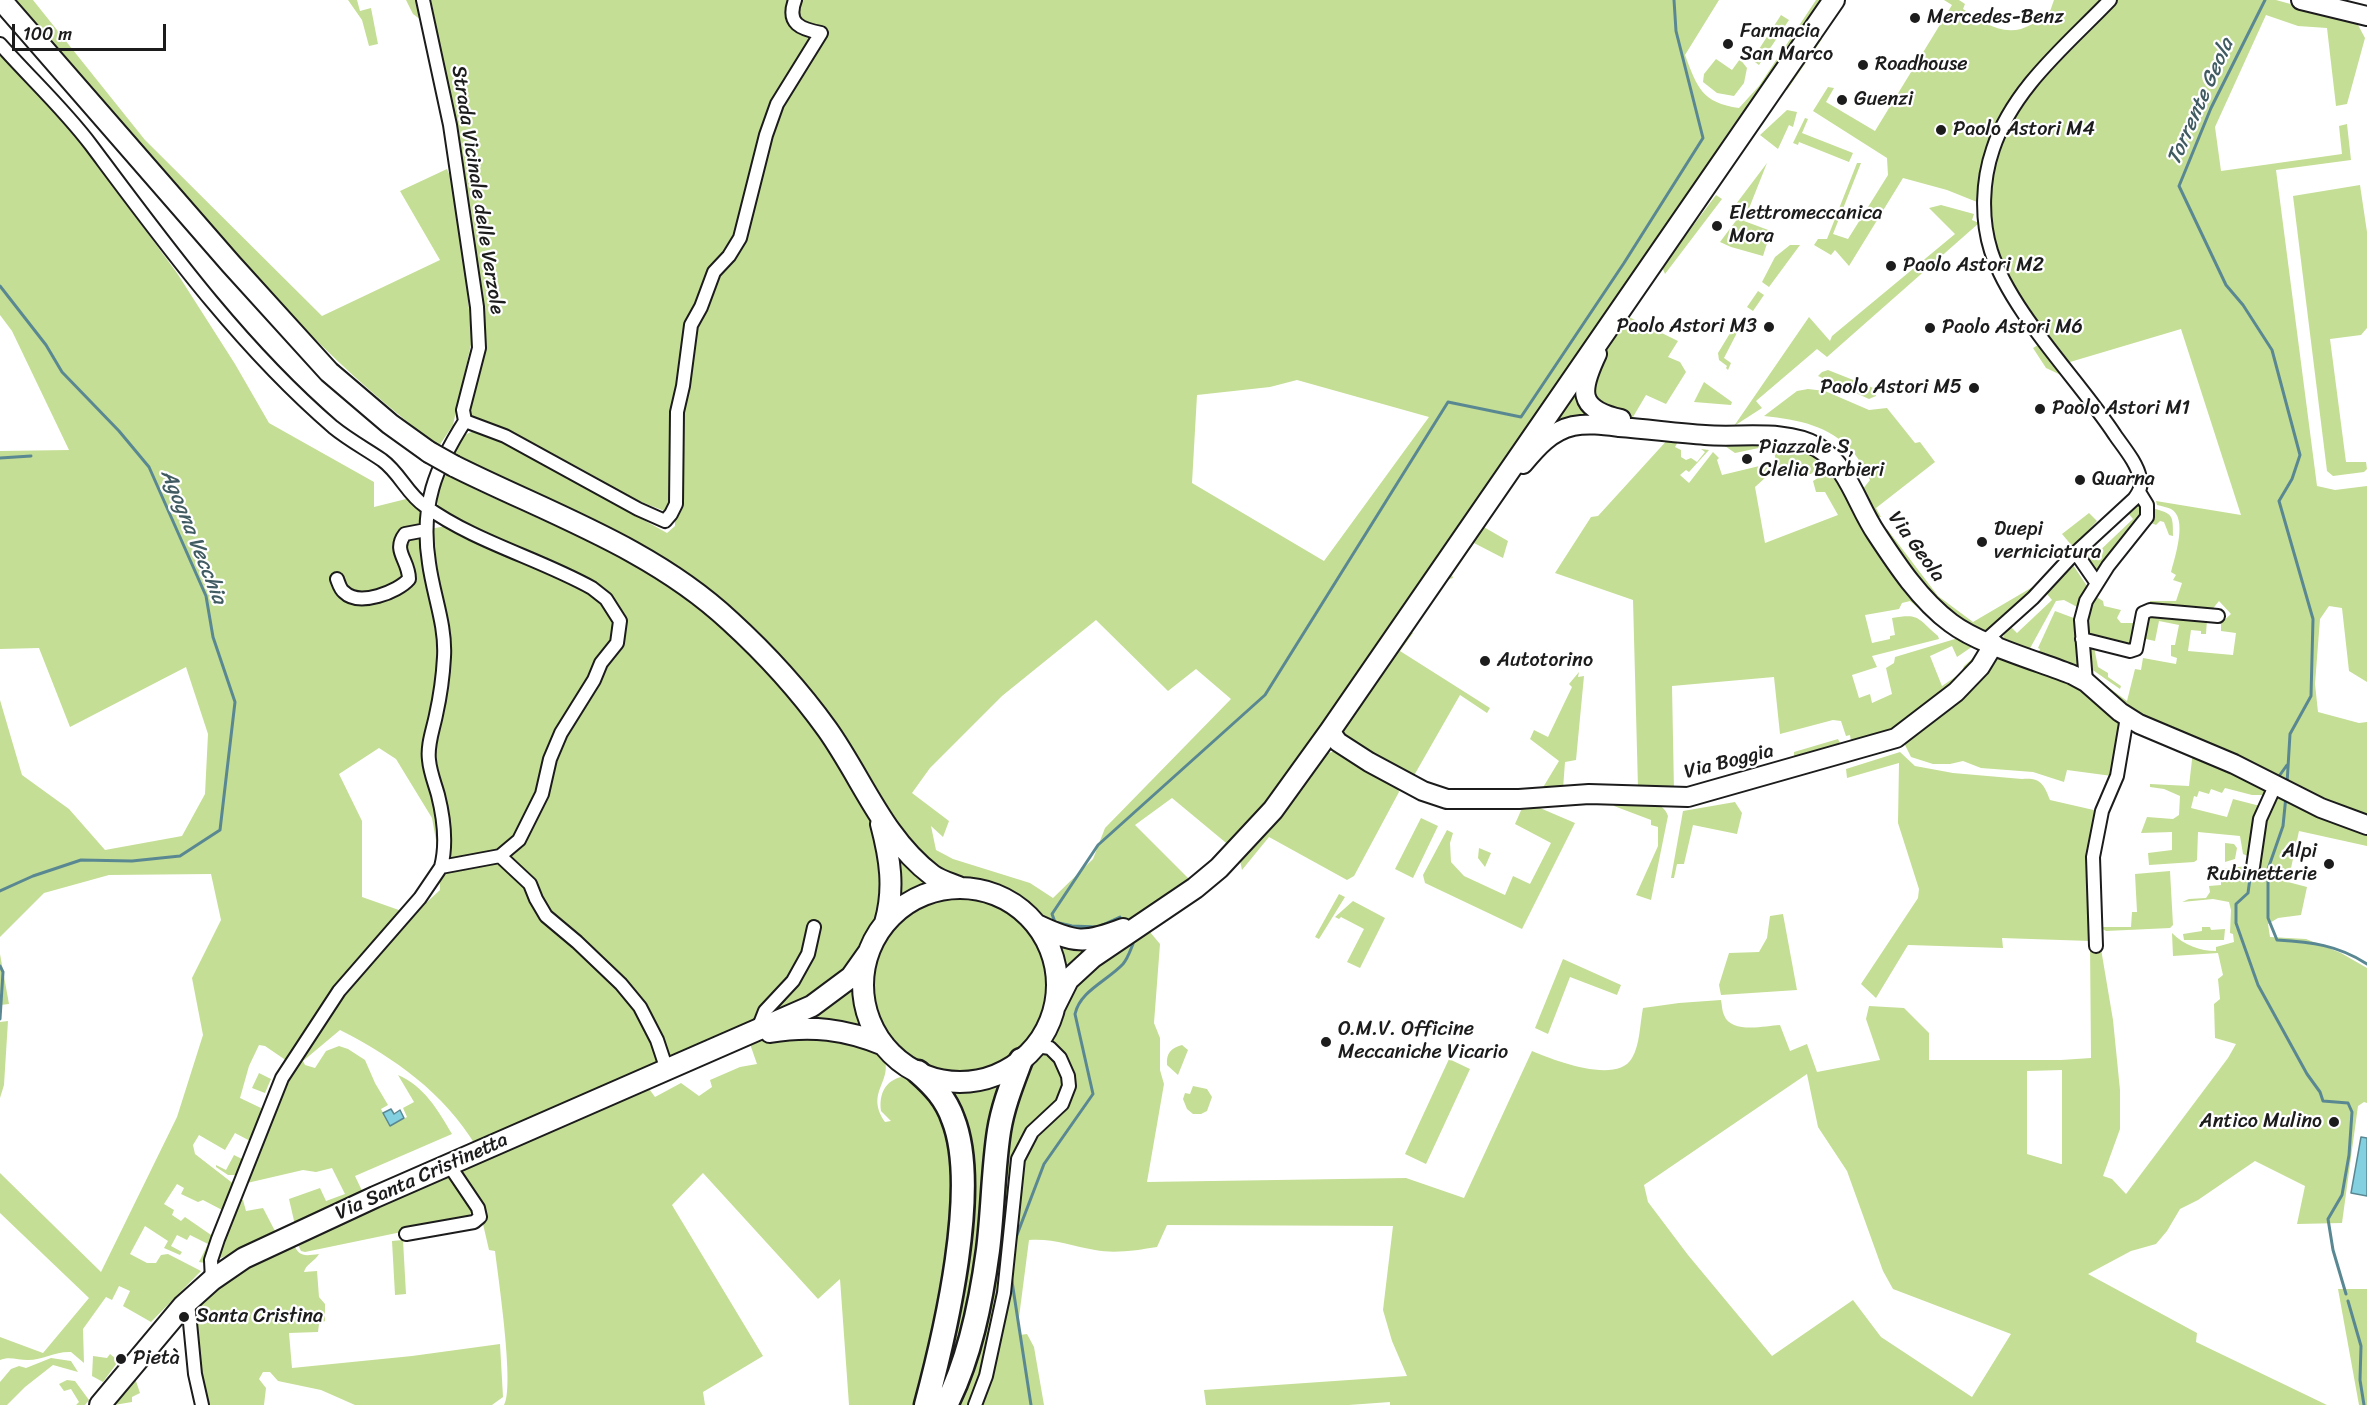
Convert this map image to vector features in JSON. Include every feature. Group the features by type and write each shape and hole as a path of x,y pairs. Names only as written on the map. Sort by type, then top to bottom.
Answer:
{"highway":[{"path":"946,1405 961,1367 979,1302 988,1249 999,1130 1007,1095 1028,1053"},
{"path":"918,1072 938,1090 948,1106 959,1138 962,1173 959,1231 950,1301 926,1405"}],"main road":[{"path":"1,0 231,264 329,372 390,424 429,452 640,556 686,586 729,619 796,690 826,728 851,764 880,819 908,852 933,876 961,888"},
{"path":"880,819 890,858 892,883 890,907 885,923 868,953 863,984 865,1006 873,1027 884,1045 899,1060 918,1072 939,1079 970,1081 992,1076 1028,1053 1048,1026 1068,980 1093,957 1203,881 1238,848 1272,810 1330,731 1834,0"},
{"path":"885,923 900,909 918,898 939,890 961,888 981,890 1002,897 1022,909 1036,924 1047,942 1055,963 1057,986 1055,1006"},
{"path":"1036,924 1066,939 1082,940 1101,937 1164,910"},
{"name":"Via Santa Cristinetta","path":"100,1405 188,1302 212,1280 244,1258 375,1197 812,1006 851,977 868,953"},
{"name":"Via Santa Cristinetta","path":"751,1034 816,1027 848,1032 884,1045"}],"street":[{"name":"Strada Vicinale delle Verzole","path":"423,0 450,125 477,307 479,348 463,410 465,421"},
{"path":"212,1280 211,1260 282,1078 339,992 420,898 441,867 445,841 443,820 428,749 444,656 441,620 429,562 426,530 433,480 452,440 465,421 505,436 638,509 665,521 671,514 676,504 676,412 683,386 691,326 714,272 729,256 740,238 766,135 777,104 821,33 802,29 794,20 795,0"},
{"path":"2086,682 2081,620 2086,601 2097,582 2147,518 2147,505 2139,492 2140,476 2136,467 2102,416 2021,309 2000,272 1991,251 1984,208 1988,165 1994,147 2017,100 2110,0"},
{"path":"2301,0 2367,16"},
{"path":"0,44 90,143 204,293 249,345 334,427 362,449 383,461 406,484 410,494 428,508 460,527 592,588 606,599 620,621 617,643 601,663 594,680 561,733 550,759 542,794 519,840 500,856 441,867"},
{"name":"Via Geola","path":"1609,328 1584,385 1588,403 1595,411 1604,415 1676,431"},
{"name":"Via Geola","path":"1488,503 1539,446 1564,429 1588,424 1704,435 1786,438 1816,447 1828,455 1842,473 1875,531 1931,606 1953,624 1990,643 2073,675 2086,682 2127,717 2159,734 2234,764 2321,808 2367,825"},
{"path":"1990,643 2076,553 2139,492"},
{"path":"337,579 342,591 351,597 364,598 392,592 402,587 409,579 409,568 400,552 400,540 405,534 426,530"},
{"path":"2076,553 2097,582"},
{"path":"2082,639 2130,651 2136,649 2143,613 2150,610 2218,616"},
{"name":"Via Boggia","path":"1317,749 1338,748 1423,791 1447,799 1519,799 1589,794 1671,798 1704,794 1896,738 1956,692 1980,667 1990,643"},
{"path":"2096,946 2094,857 2102,811 2117,776 2127,717"},
{"name":"Via Boggia","path":"1330,731 1338,741 1369,762"},
{"path":"2253,867 2260,819 2283,789"},
{"path":"500,856 530,884 546,916 606,970 640,1007 657,1040 667,1070"},
{"path":"751,1034 765,1011 793,981 808,954 814,927"},
{"path":"975,1405 986,1376 1004,1293 1018,1159 1032,1132 1062,1104 1069,1086 1068,1076 1060,1058 1050,1048 1028,1053"},
{"path":"406,1234 474,1222 480,1216 478,1208 449,1165"},
{"path":"188,1302 195,1374 202,1405"}],"green space":[{"path":"9,0 33,0 145,140 322,316 440,260 400,191 447,169 459,210 472,340 453,425 439,446 369,390 274,297"},
{"path":"348,0 357,0 360,11 371,8 378,44 369,46 362,20"},
{"path":"406,0 420,0 421,20 413,14"},
{"path":"431,0 1719,0 1685,55 1693,76 1703,92 1717,102 1739,108 1759,86 1816,0 1822,0 1723,140 1684,204 1272,801 1231,847 1172,798 1135,825 1192,882 1123,925 1085,935 1040,919 1021,900 1006,891 987,883 945,875 915,853 731,612 506,480 452,452 462,436 476,430 503,441 667,533 675,526 675,517 671,514 630,497 550,452 472,416 470,406 482,348 471,227 456,125","holes":["1297,380 1429,417 1324,561 1192,483 1197,395 1270,387","1096,620 1168,691 1196,669 1231,699 1105,828 1093,859 1053,898 1030,883 953,859 936,850 931,826 943,837 949,821 912,793 930,768 1002,696"]},
{"path":"1944,0 1959,0 1965,4 1963,9 1983,22 1997,28 2013,30 2024,28 2048,17 2054,0 2102,0 2021,82 2000,114 1987,145 1980,172 1977,202 1947,190 1903,178 1849,266 1835,250 1831,255 1814,245 1818,239 1827,239 1857,163 1861,163 1833,234 1848,239 1888,175 1887,158 1813,111 1828,87 1834,88 1826,102 1875,131 1952,5"},
{"path":"2113,0 2276,0 2345,19 2358,25 2365,38 2347,104 2336,106 2327,28 2298,26 2266,15 2215,127 2221,171 2342,154 2339,126 2347,124 2351,160 2276,170 2317,486 2335,490 2367,486 2367,682 2349,671 2342,608 2329,606 2320,619 2315,684 2318,712 2359,723 2367,722 2367,819 2141,720 2093,676 2127,701 2135,669 2141,670 2143,658 2176,664 2177,658 2171,656 2171,645 2175,645 2179,625 2159,621 2155,641 2141,638 2147,615 2207,620 2206,634 2191,630 2188,651 2233,655 2236,633 2221,631 2221,623 2231,614 2219,601 2211,611 2203,607 2190,610 2150,606 2150,601 2176,601 2182,583 2173,580 2176,575 2171,572 2179,538 2179,521 2171,509 2157,505 2156,501 2241,515 2181,329 2070,362 2012,281 1992,233 1990,194 1998,154 2006,135 2033,89 2103,7"},
{"path":"1781,15 1789,20 1759,65 1752,60"},
{"path":"1819,37 1822,39 1787,90 1783,89"},
{"path":"0,52 82,144 177,273 235,364 269,423 374,482 374,507 414,497 425,507 424,530 446,526 437,499 441,471 476,490 639,564 684,592 727,628 758,660 790,696 845,772 871,815 887,872 877,922 859,958 838,984 770,1016 774,1009 750,1029 476,1146 449,1109 417,1079 380,1052 340,1030 303,1061 305,1065 315,1068 326,1051 339,1046 348,1049 365,1060 388,1105 381,1109 390,1126 407,1117 403,1108 414,1102 398,1075 423,1092 452,1134 355,1176 364,1195 295,1225 289,1199 320,1188 326,1201 345,1194 332,1168 316,1172 303,1170 247,1183 287,1061 265,1046 259,1045 249,1066 240,1098 261,1108 252,1142 235,1133 225,1150 199,1135 193,1145 195,1154 235,1185 224,1211 203,1200 198,1202 181,1194 184,1188 177,1184 164,1204 174,1210 172,1215 181,1221 185,1217 214,1237 205,1263 199,1262 208,1244 190,1235 187,1240 177,1235 171,1246 182,1252 180,1255 164,1248 168,1241 145,1226 130,1254 147,1263 156,1263 161,1255 168,1254 201,1271 151,1322 123,1306 130,1291 119,1286 112,1300 106,1297 83,1329 84,1363 71,1352 34,1360 10,1358 0,1360 0,1337 43,1353 89,1298 0,1213 0,1173 101,1272 177,1117 203,1035 192,978 221,920 211,874 109,875 44,893 0,937 0,700 22,775 69,809 105,850 182,836 205,794 208,734 186,667 70,727 39,648 0,649 0,451 69,450 12,331 0,315","holes":["379,748 396,759 432,818 439,857 440,890 413,915 362,897 362,821 339,774"]},
{"path":"1716,59 1732,70 1740,59 1747,68 1744,83 1734,96 1717,93 1703,82 1704,74"},
{"path":"1787,110 1797,112 1793,127 1789,125 1778,149 1760,135"},
{"path":"1805,118 1808,119 1802,133 1853,153 1849,162 1799,142 1798,145 1793,143"},
{"path":"1767,163 1744,221 1771,231 1763,256 1720,242 1744,210 1736,204"},
{"path":"2360,185 2367,232 2367,328 2361,335 2330,339 2346,462 2366,462 2367,469 2364,472 2333,476 2327,471 2293,196"},
{"path":"1716,195 1722,199 1665,274 1662,267"},
{"path":"1941,205 1974,214 1972,220 1979,223 1827,357 1817,349 1756,401 1762,408 1734,426 1809,317 1830,341 1832,336 1955,234 1929,208"},
{"path":"1790,245 1800,245 1769,287 1762,282 1775,257"},
{"path":"1758,291 1764,295 1753,311 1747,307"},
{"path":"1627,316 1678,341 1668,357 1680,362 1686,372 1666,404 1646,395 1633,417 1603,410 1591,395 1594,371"},
{"path":"1735,325 1740,327 1724,358 1731,363 1728,370 1727,366 1719,360 1718,353"},
{"path":"2038,345 2063,376 2046,368 2033,348"},
{"path":"1828,370 1876,389 1876,396 1869,399 1818,376"},
{"path":"1581,377 1593,414 1548,427"},
{"path":"1704,382 1732,402 1731,405 1694,402"},
{"path":"1808,389 1825,391 1869,410 1887,408 1915,443 1920,442 1935,462 1876,508 1881,517 1875,517 1862,490 1870,480 1856,455 1844,443 1813,425 1764,416 1797,391"},
{"path":"1670,437 1687,442 1679,440 1675,447 1681,450 1681,457 1686,460 1691,458 1697,462 1705,452 1701,449 1709,450 1689,472 1686,470 1680,475 1689,483 1713,452 1719,458 1717,460 1722,475 1776,462 1773,445 1735,453 1722,444 1790,443 1813,454 1816,469 1811,474 1801,474 1793,465 1787,465 1772,472 1755,487 1765,543 1838,515 1825,492 1816,492 1813,481 1829,471 1836,473 1945,627 1942,628 1910,601 1902,603 1899,609 1865,615 1872,643 1890,639 1890,636 1895,635 1892,618 1908,616 1918,618 1939,639 1872,656 1877,667 1852,675 1859,698 1870,694 1872,703 1892,694 1886,668 1894,663 1895,657 1965,636 1976,644 1957,657 1952,646 1930,656 1942,686 1961,673 1964,666 1981,651 1973,670 1895,734 1852,747 1850,735 1846,736 1841,721 1833,720 1780,734 1774,677 1672,686 1674,791 1638,788 1633,600 1555,573 1591,517 1598,516"},
{"path":"2138,504 2143,515 2098,572 2083,555 2087,551 2093,557 2133,519 2128,513"},
{"path":"2152,508 2170,516 2173,523 2173,536 2169,535 2164,522 2160,521 2156,525 2149,522"},
{"path":"2089,513 2097,521 2073,547 2062,534"},
{"path":"1482,526 1508,541 1503,558 1474,543 1452,575 1453,578 1449,579"},
{"path":"1887,529 1938,596 1973,622 2036,585 1985,632 1977,632 1934,603 1883,533"},
{"path":"2073,565 2089,589 2079,608 2064,600 2056,601 2028,652 2002,640 2006,630 2011,627 2017,633 2052,600 2047,594"},
{"path":"2095,596 2103,601 2104,606 2121,610 2117,618 2121,623 2134,623 2132,646 2089,637 2085,633 2087,609"},
{"path":"2055,611 2079,620 2084,674 2038,654 2040,649 2038,648"},
{"path":"1408,630 1413,633 1400,651 1490,708 1487,713 1460,695 1412,779 1343,742 1337,730"},
{"path":"2086,645 2094,647 2098,667 2121,686 2120,689 2087,666"},
{"path":"1997,651 2062,675 2123,720 2112,776 2067,770 2064,782 2033,772 1981,768 1963,761 1933,764 1911,757 1903,741"},
{"path":"1579,672 1578,677 1584,676 1576,760 1565,762 1563,789 1542,789 1559,761 1530,739 1534,730 1548,737 1572,687 1569,684"},
{"path":"1838,739 1842,747 1794,763 1794,752"},
{"path":"1335,751 1341,752 1397,785 1399,792 1354,876 1347,880 1269,837 1242,870 1239,856 1319,756"},
{"path":"2193,751 2269,788 2266,795 2252,795 2225,788 2222,793 2211,789 2209,794 2199,791 2197,797 2194,796 2191,808 2227,817 2233,799 2260,806 2250,857 2243,854 2240,836 2198,832 2197,860 2149,865 2148,853 2172,850 2172,832 2141,833 2147,817 2173,819 2179,815 2180,796 2164,789 2150,787 2150,784 2189,786"},
{"path":"1900,752 1915,766 1953,773 2033,779 2043,786 2050,800 2098,811 2099,937 2113,1020 2120,1090 2120,1129 2103,1176 2112,1179 2126,1194 2228,1058 2236,1044 2215,1038 2214,1004 2220,999 2218,979 2223,975 2218,953 2173,956 2172,933 2187,944 2204,950 2216,951 2216,947 2234,942 2233,934 2230,933 2229,902 2213,899 2182,902 2189,899 2206,898 2210,892 2209,886 2221,885 2221,869 2247,866 2246,876 2257,872 2259,840 2274,795 2294,801 2293,805 2367,833 2367,846 2299,831 2288,882 2307,887 2301,915 2278,918 2268,924 2270,937 2306,939 2341,953 2367,968 2367,1103 2364,1102 2358,1106 2342,1223 2297,1224 2305,1186 2255,1161 2198,1200 2180,1209 2156,1244 2131,1251 2088,1274 2197,1333 2196,1342 2327,1405 1390,1405 1390,1402 1349,1405 1206,1405 1204,1390 1407,1376 1392,1341 1383,1310 1393,1226 1167,1225 1157,1247 1118,1252 1054,1241 1029,1240 1018,1325 1020,1335 1027,1334 1034,1347 1044,1405 981,1405 1010,1287 1025,1162 1037,1139 1065,1107 1063,1055 1051,1041 1052,1038 1072,983 1144,930 1150,932 1160,944 1154,1023 1160,1038 1160,1070 1164,1084 1147,1182 1406,1178 1464,1198 1532,1051 1584,1068 1613,1070 1624,1066 1635,1053 1643,1008 1679,1003 1721,1000 1724,1015 1733,1025 1757,1027 1780,1025 1790,1051 1807,1044 1817,1072 1880,1060 1866,1019 1869,1006 1904,1008 1929,1033 1929,1060 2091,1058 2090,941 2002,938 2003,948 1908,945 1876,998 1861,984 1918,898 1919,889 1898,823 1899,763 1847,778 1846,769","holes":["2062,1070 2062,1164 2061,1164 2027,1154 2027,1071","1807,1074 1818,1127 1847,1171 1883,1271 1893,1289 2011,1334 1972,1397 1881,1337 1853,1300 1772,1356 1688,1255 1648,1202 1644,1185"]},
{"path":"1616,801 1653,803 1665,810 1668,816 1651,900 1636,895 1658,846 1658,827 1651,825 1651,820 1614,806"},
{"path":"1735,802 1742,813 1737,834 1693,825 1684,864 1677,864 1674,878 1671,878 1683,811"},
{"path":"1533,805 1575,823 1522,929 1425,883 1423,875 1447,830 1453,833 1450,843 1451,862 1464,876 1505,895 1513,876 1530,884 1551,843 1515,824 1523,806"},
{"path":"1421,818 1438,826 1413,878 1395,869"},
{"path":"2225,843 2234,844 2237,848 2235,859 2225,862"},
{"path":"894,844 937,884 914,892 897,903"},
{"path":"1479,848 1491,853 1485,867 1478,858"},
{"path":"2170,871 2173,925 2170,928 2106,931 2099,927 2098,900 2102,900 2102,927 2131,927 2132,912 2137,912 2135,874"},
{"path":"1339,894 1345,897 1319,939 1315,937"},
{"path":"960,897 994,904 1009,912 1022,923 1033,936 1041,951 1048,985 1041,1019 1033,1034 1022,1047 1009,1058 994,1066 960,1073 926,1066 911,1058 898,1047 887,1034 879,1019 872,985 879,951 887,936 898,923 911,912 926,904"},
{"path":"1353,901 1385,918 1360,968 1347,962 1364,929 1341,917 1339,919 1335,917"},
{"path":"1783,914 1797,990 1721,995 1719,985 1729,953 1759,952 1767,938 1770,916"},
{"path":"2202,927 2210,927 2211,930 2225,929 2224,940 2184,940 2183,934 2202,931"},
{"path":"1103,942 1065,972 1065,965 1057,945"},
{"path":"0,954 9,1004 0,1005"},
{"path":"1563,959 1621,985 1617,995 1570,977 1548,1034 1535,1028"},
{"path":"852,987 854,1005 862,1028 801,1023"},
{"path":"8,1021 4,1085 0,1098 0,1022"},
{"path":"813,1032 881,1052 886,1070 877,1102 885,1122 891,1121 881,1111 882,1096 888,1084 898,1078 913,1076 939,1099 959,1187 922,1405 849,1405 840,1279 818,1299 703,1173 672,1205 763,1356 703,1392 705,1405 504,1405 507,1395 507,1356 495,1251 489,1250 483,1224 484,1213 457,1168 647,1086 655,1097 681,1083 699,1096 712,1087 710,1080 740,1067 757,1064 750,1044 768,1038"},
{"path":"1182,1045 1188,1050 1178,1075 1167,1065 1167,1057 1172,1049"},
{"path":"1044,1053 1053,1055 1059,1063 1065,1088 1062,1100 1028,1132 1001,1290 973,1405 952,1405 1021,1074 1036,1056"},
{"path":"1449,1059 1470,1069 1426,1164 1405,1154"},
{"path":"259,1073 271,1079 265,1093 252,1088"},
{"path":"1009,1075 977,1300 942,1392 961,1237 942,1088 985,1084"},
{"path":"1193,1086 1207,1089 1212,1097 1207,1111 1201,1114 1193,1114 1187,1109 1183,1099 1185,1093 1190,1094"},
{"path":"246,1152 249,1153 241,1175 228,1175 216,1167 216,1165 226,1170 234,1155 242,1159"},
{"path":"446,1173 472,1209 469,1218 305,1252 301,1251 296,1241"},
{"path":"238,1200 243,1200 246,1211 263,1208 275,1231 218,1259"},
{"path":"403,1240 406,1294 395,1295 392,1241"},
{"path":"293,1243 300,1253 319,1254 304,1272 317,1271 319,1297 325,1304 325,1321 319,1324 318,1332 289,1333 292,1368 412,1356 500,1344 503,1397 492,1405 355,1405 321,1390 278,1381 270,1372 263,1372 259,1379 266,1388 264,1405 205,1405 195,1341 196,1308 202,1299 225,1280"},
{"path":"2338,1289 2367,1289 2367,1405 2359,1405"},
{"path":"110,1354 117,1363 103,1382 92,1376 93,1356 107,1358"},
{"path":"51,1358 71,1361 78,1372 53,1365 7,1405 0,1405 0,1382 11,1369 19,1366 26,1368"},
{"path":"135,1378 140,1393 132,1397 132,1402 114,1405"},
{"path":"67,1380 75,1381 89,1400 85,1405 76,1405 79,1402 71,1389 64,1391 59,1384"}],"water":[{"path":"391,1109 394,1114 400,1110 404,1118 390,1126 383,1113"},
{"path":"2361,1137 2367,1138 2367,1196 2351,1193"}],"waterway":[{"path":"1120,917 1098,927 1072,926 1055,922 1052,914 1098,845 1265,695 1448,402 1521,417 1624,263 1703,138 1676,31 1674,0"},
{"name":"Torrente Geola","path":"2265,0 2211,108 2179,186 2226,285 2243,305 2272,350 2300,455 2292,479 2279,501 2313,619 2311,696 2290,734 2287,784"},
{"name":"Agogna Vecchia","path":"0,286 46,345 62,372 119,431 149,467 206,596 213,637 235,702 220,830 180,856 132,861 81,860 33,876 0,891"},
{"path":"0,458 31,456"},
{"path":"2277,779 2287,765"},
{"name":"Torrente Geola","path":"2286,796 2283,826 2268,869 2268,918 2277,940 2324,946 2367,964"},
{"path":"2251,871 2248,893 2236,904 2236,923 2258,985 2323,1101 2348,1103 2352,1112 2349,1155 2342,1195 2328,1219 2333,1250 2346,1294"},
{"path":"1015,1240 1044,1164 1093,1094 1075,1014 1078,1006 1088,993 1123,964 1133,944"},
{"name":"Agogna Vecchia","path":"0,966 3,972 0,1019"},
{"path":"1011,1275 1031,1405"},
{"path":"2348,1301 2361,1346 2360,1380 2364,1405"}],"place":[{"name":"Mercedes-Benz","path":"1915,18"},
{"name":"Farmacia San Marco","path":"1728,44"},
{"name":"Roadhouse","path":"1863,65"},
{"name":"Guenzi","path":"1842,100"},
{"name":"Paolo Astori M4","path":"1941,130"},
{"name":"Elettromeccanica Mora","path":"1717,226"},
{"name":"Paolo Astori M2","path":"1891,266"},
{"name":"Paolo Astori M3","path":"1769,327"},
{"name":"Paolo Astori M6","path":"1930,328"},
{"name":"Paolo Astori M5","path":"1974,388"},
{"name":"Paolo Astori M1","path":"2040,409"},
{"name":"Piazzale S, Clelia Barbieri","path":"1747,459"},
{"name":"Quarna","path":"2080,480"},
{"name":"Duepi verniciatura","path":"1982,542"},
{"name":"Autotorino","path":"1485,661"},
{"name":"Alpi Rubinetterie","path":"2329,864"},
{"name":"O.M.V. Officine Meccaniche Vicario","path":"1326,1042"},
{"name":"Antico Mulino","path":"2334,1122"},
{"name":"Santa Cristina","path":"184,1317"},
{"name":"Pietà","path":"121,1359"}]}
